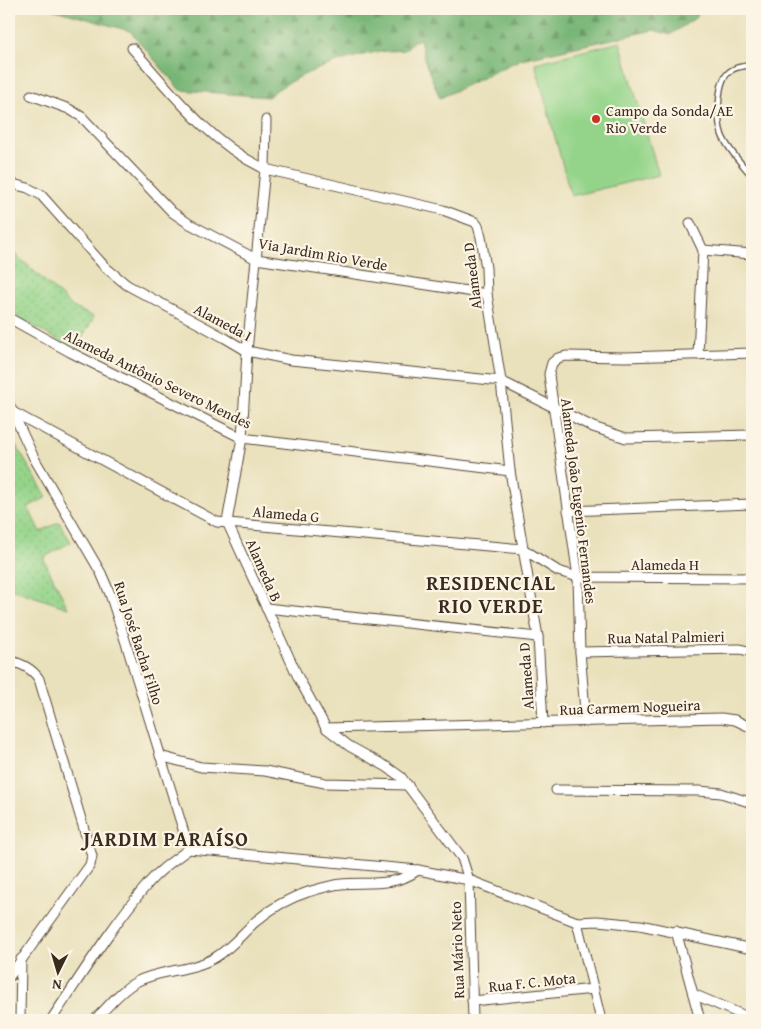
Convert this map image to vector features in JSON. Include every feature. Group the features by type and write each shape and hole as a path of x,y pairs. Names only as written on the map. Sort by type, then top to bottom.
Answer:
{"street":[{"name":"Alameda D","path":"132,48 179,100 221,142 244,158 265,169 444,210 469,218 477,224 486,268 487,294 501,381 510,471 538,637 543,723"},
{"name":"Via Jardim Rio Verde","path":"31,95 69,109 82,117 159,200 180,219 256,259 487,294"},
{"path":"227,522 242,438 247,352 265,169 266,120"},
{"name":"Alameda I","path":"9,183 28,188 41,195 105,267 127,285 247,352 291,360 501,381 593,427 626,438 752,435"},
{"path":"690,222 703,250 698,355 732,352 752,353"},
{"path":"703,250 752,254"},
{"name":"Alameda Antônio Severo Mendes","path":"9,318 70,352 242,438 510,471"},
{"name":"Alameda João Eugenio Fernandes","path":"586,722 580,652 578,577 550,383 549,374 552,363 558,358 566,356 698,355"},
{"name":"Alameda G","path":"10,408 210,519 220,522 523,550 558,570 578,577"},
{"name":"Rua José Bacha Filho","path":"10,408 34,458 104,581 126,643 189,849"},
{"path":"568,511 752,504"},
{"name":"Alameda B","path":"227,522 266,608 326,728"},
{"name":"Alameda H","path":"578,577 752,578"},
{"path":"266,608 538,637"},
{"name":"Rua Natal Palmieri","path":"580,652 740,649 752,652"},
{"path":"9,660 32,670 41,685 92,856 90,866 9,977"},
{"name":"Rua Carmem Nogueira","path":"326,728 722,718 731,718 752,728"},
{"name":"Rua Mário Neto","path":"326,728 349,746 397,774 408,785 462,858 469,880 473,1020"},
{"path":"160,756 200,768 265,771 325,783 408,785"},
{"path":"556,790 699,791 721,794 752,802"},
{"path":"51,1020 92,958 146,886 166,866 189,849 418,870 469,880 576,922 620,922 676,931 752,949"},
{"path":"94,1020 134,983 163,973 196,967 213,959 225,951 268,912 291,899 308,892 339,884 381,884 408,877 418,870"},
{"path":"576,922 601,1020"},
{"path":"676,931 700,1020"},
{"path":"20,1020 21,959"},
{"name":"Rua F. C. Mota","path":"472,1001 594,989"},
{"path":"694,994 752,1019"}],"lane":[{"path":"752,65 737,67 725,75 720,95 720,127 726,142 752,176"}],"green space":[{"path":"52,9 693,9 698,16 670,35 654,30 521,59 440,98 425,62 420,39 412,42 405,50 368,54 326,66 288,83 268,97 180,90 130,31"},
{"name":"Campo da Sonda/AE Rio Verde","path":"620,42 659,175 571,196 535,63"},
{"path":"9,248 73,307 94,317 75,350 9,312"},
{"path":"9,434 47,497 28,507 40,532 59,522 71,542 43,558 68,608 9,588"}],"place":[{"name":"Campo da Sonda/AE Rio Verde","path":"596,119"}],"district":[{"name":"RESIDENCIAL RIO VERDE","path":"491,594"},
{"name":"JARDIM PARAÍSO","path":"166,838"}]}
